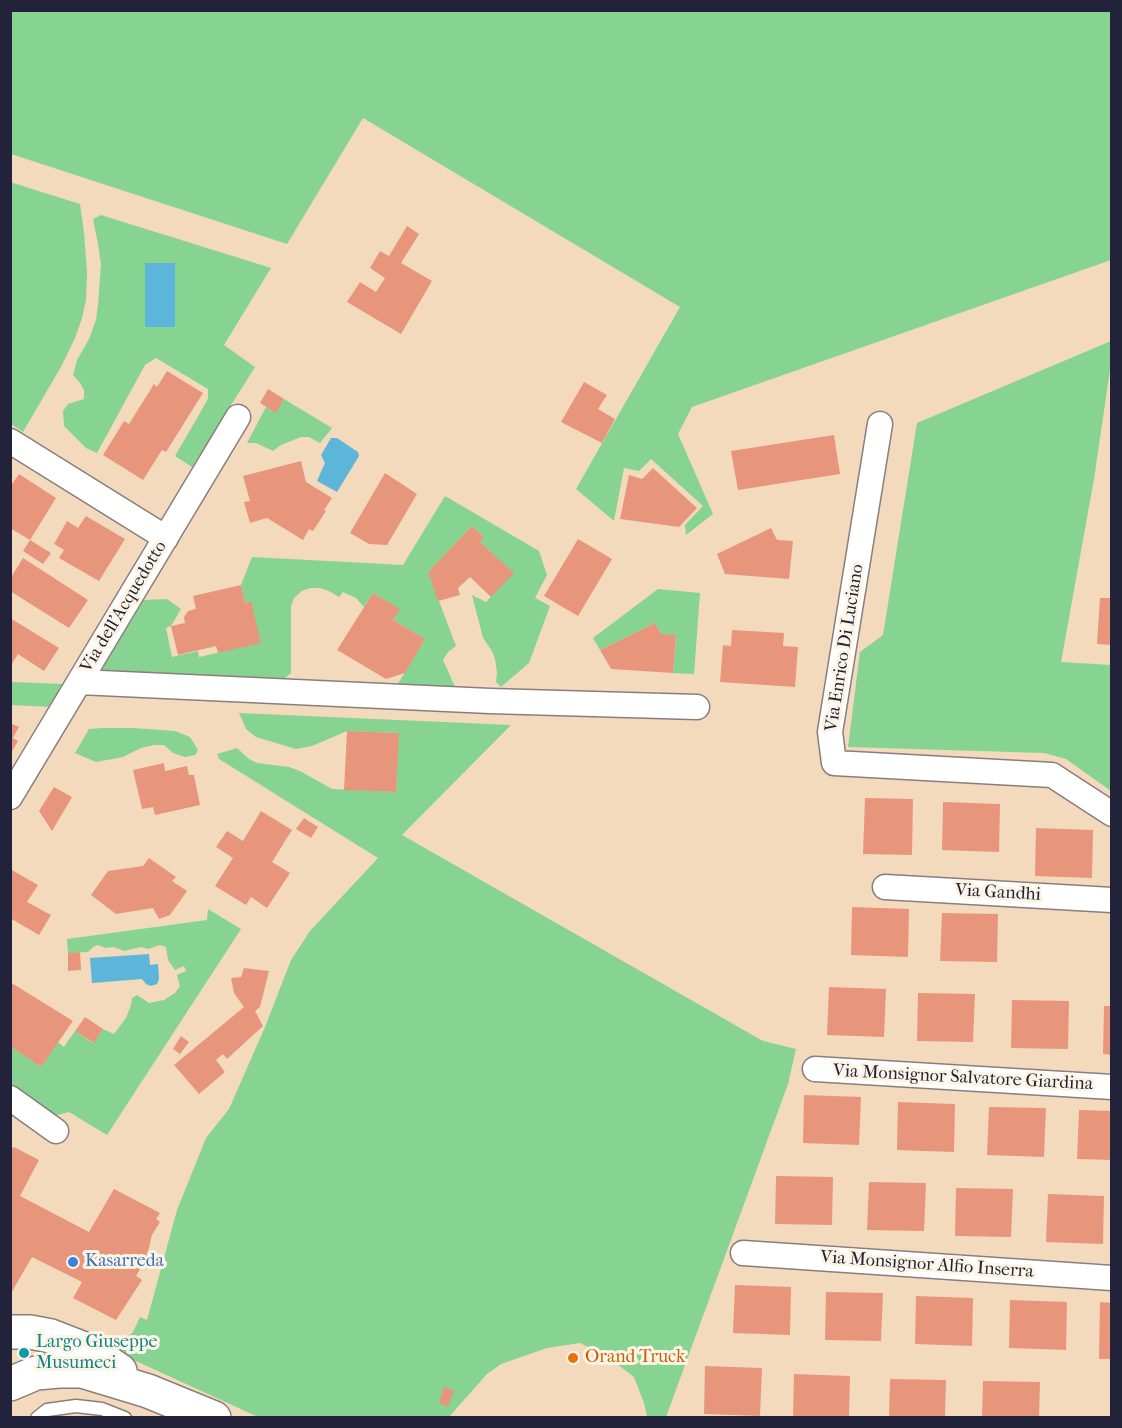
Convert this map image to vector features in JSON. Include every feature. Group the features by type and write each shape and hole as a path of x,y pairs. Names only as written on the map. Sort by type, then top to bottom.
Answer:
{"main road":[{"path":"10,1332 16,1334 23,1342 26,1353 17,1375 82,1371 148,1391 214,1418"},
{"path":"10,1332 30,1332 51,1336 93,1352 148,1391"}],"street":[{"name":"Via dell'Acquedotto","path":"10,796 238,417"},
{"name":"Via Enrico Di Luciano","path":"880,424 830,732 834,763 1052,775 1112,814"},
{"path":"10,441 166,538"},
{"path":"79,682 490,701 697,707"},
{"name":"Via Gandhi","path":"885,887 1112,900"},
{"name":"Via Monsignor Salvatore Giardina","path":"815,1069 1112,1087"},
{"path":"10,1098 56,1131"},
{"name":"Via Monsignor Alfio Inserra","path":"743,1253 1112,1278"}],"lane":[{"path":"37,1418 47,1410 76,1406 102,1408 125,1418"}],"green space":[{"path":"11,10 1111,11 1111,260 692,407 678,434 713,514 686,535 685,525 703,506 651,459 639,471 624,468 614,521 576,489 680,307 363,118 287,244 11,154"},
{"path":"10,182 80,204 87,272 86,300 75,338 23,432 11,424"},
{"path":"101,215 271,268 224,345 255,367 192,467 175,456 208,399 208,389 156,358 145,365 97,453 86,448 64,426 63,411 68,404 84,399 84,390 73,375 77,360 89,339 96,320 101,265 93,219"},
{"path":"1111,341 1111,363 1094,479 1061,662 1111,665 1111,791 1066,759 1044,753 848,747 860,652 883,635 917,423"},
{"path":"284,399 332,428 320,443 309,437 301,437 273,451 256,443 247,443 266,407 276,412"},
{"path":"445,496 539,551 547,575 535,598 550,606 529,663 501,687 496,682 495,659 483,638 472,595 486,602 513,573 480,542 484,537 472,526 428,572 456,646 443,660 456,689 396,687 425,639 393,620 399,609 373,593 364,607 356,598 343,592 339,597 320,588 302,591 294,598 291,606 291,673 283,680 100,673 144,600 167,599 181,609 171,626 166,628 172,657 198,651 199,657 260,643 250,601 245,603 241,585 252,557 403,565"},
{"path":"658,589 700,593 694,674 673,673 676,636 661,634 655,623 600,650 593,638"},
{"path":"11,682 63,684 51,707 11,705"},
{"path":"239,713 511,725 402,835 763,1041 796,1049 788,1084 666,1417 647,1417 634,1377 609,1358 580,1343 547,1348 501,1364 487,1374 448,1418 258,1417 117,1354 115,1348 133,1332 140,1317 147,1320 177,1210 206,1138 229,1109 291,960 310,931 378,858 219,759 217,754 237,748 257,763 289,767 332,789 396,792 398,733 347,731 312,746 296,749 256,737 246,729"},
{"path":"89,729 175,731 190,737 198,750 195,755 185,757 173,753 164,745 154,745 141,748 123,757 96,762 75,753"},
{"path":"208,909 241,929 107,1135 69,1112 53,1116 11,1084 11,1046 41,1067 58,1042 64,1047 75,1031 93,1043 103,1029 114,1034 126,1018 132,998 137,995 149,1003 164,1000 175,993 180,986 177,975 186,971 184,966 175,970 168,960 166,947 160,945 148,949 141,947 124,951 98,945 88,952 68,953 67,939 207,920"}],"water":[{"path":"145,263 175,263 175,327 145,327"},
{"path":"331,438 337,438 358,452 359,456 337,492 317,481 325,463 321,455"},
{"path":"149,954 150,965 158,964 157,984 151,986 142,979 92,983 90,958"}],"building":[{"path":"407,226 419,234 401,263 432,281 401,334 347,302 360,282 376,292 385,278 370,268 380,251 389,256"},
{"path":"167,371 203,393 166,452 162,450 143,480 103,455 124,421 129,424 154,384 157,387"},
{"path":"584,382 607,395 598,409 615,419 602,443 561,422"},
{"path":"268,389 284,399 276,413 260,403"},
{"path":"834,435 840,474 738,490 731,451"},
{"path":"301,461 306,482 332,498 313,531 309,529 303,540 267,518 250,523 244,502 250,501 243,476"},
{"path":"653,468 697,508 679,527 620,519 629,475 642,479"},
{"path":"385,473 417,494 387,545 369,544 350,533"},
{"path":"19,474 56,498 30,540 10,528 10,487"},
{"path":"86,516 125,539 99,581 59,558 64,550 54,544 67,521 78,528"},
{"path":"472,526 484,537 480,542 514,573 491,597 470,577 458,588 460,595 438,601 428,572"},
{"path":"771,528 777,540 793,541 789,579 725,574 717,554"},
{"path":"578,539 612,559 578,616 544,596"},
{"path":"30,540 51,553 43,564 23,551"},
{"path":"23,558 88,600 69,628 10,591 10,579"},
{"path":"241,585 245,603 251,601 261,643 218,653 216,646 178,655 171,626 185,623 184,617 188,611 196,609 193,596"},
{"path":"373,593 400,609 393,620 425,639 405,673 386,679 337,650"},
{"path":"1100,598 1112,598 1112,645 1097,644"},
{"path":"10,618 59,648 44,671 18,654 10,667"},
{"path":"655,623 661,634 676,635 673,673 611,669 600,650"},
{"path":"732,630 784,633 783,646 798,647 795,687 720,682 723,645 731,646"},
{"path":"10,723 19,727 13,738 18,741 10,755"},
{"path":"347,731 399,733 396,792 344,790"},
{"path":"164,763 165,771 187,766 189,775 194,775 200,805 155,815 153,807 142,809 133,770"},
{"path":"54,787 72,797 52,831 39,811"},
{"path":"865,798 913,799 912,855 863,854"},
{"path":"943,802 1000,804 999,852 942,850"},
{"path":"261,811 292,830 272,862 290,873 267,908 251,897 246,905 215,886 233,858 216,847 227,831 243,841"},
{"path":"304,818 318,827 311,838 296,829"},
{"path":"1036,828 1093,830 1092,878 1035,876"},
{"path":"149,858 176,877 172,881 187,891 170,915 159,919 153,908 116,914 91,895 108,871 143,866"},
{"path":"10,869 38,885 27,902 51,915 39,935 10,918"},
{"path":"852,907 909,909 908,957 851,955"},
{"path":"942,913 998,914 997,962 940,961"},
{"path":"80,952 81,970 68,971 68,953"},
{"path":"244,968 269,971 260,1007 255,1011 263,1026 227,1059 223,1054 216,1060 225,1072 199,1094 174,1065 244,1007 234,993 231,978 241,977"},
{"path":"10,982 73,1021 41,1067 10,1046 12,1026"},
{"path":"829,987 886,989 884,1037 827,1035"},
{"path":"918,993 975,994 973,1042 917,1041"},
{"path":"1012,1000 1069,1001 1068,1049 1011,1048"},
{"path":"1104,1006 1112,1006 1112,1055 1103,1054"},
{"path":"85,1017 103,1029 94,1043 75,1031"},
{"path":"181,1036 189,1042 180,1054 173,1049"},
{"path":"804,1095 861,1097 859,1145 803,1143"},
{"path":"898,1102 955,1104 954,1152 897,1150"},
{"path":"989,1107 1046,1108 1044,1157 987,1155"},
{"path":"1079,1110 1112,1111 1112,1160 1077,1159"},
{"path":"14,1147 39,1160 20,1196 89,1232 114,1189 160,1213 156,1219 160,1222 152,1235 146,1259 136,1276 142,1280 116,1320 73,1298 82,1282 32,1257 10,1295 10,1150"},
{"path":"776,1176 833,1177 832,1225 775,1224"},
{"path":"869,1182 926,1183 924,1231 867,1230"},
{"path":"956,1188 1013,1189 1011,1237 955,1236"},
{"path":"1048,1194 1104,1196 1103,1244 1046,1242"},
{"path":"735,1285 791,1287 790,1335 733,1333"},
{"path":"826,1292 883,1293 881,1341 825,1340"},
{"path":"916,1296 973,1298 972,1346 915,1344"},
{"path":"1010,1300 1067,1302 1066,1350 1009,1348"},
{"path":"1100,1302 1112,1303 1112,1359 1099,1359"},
{"path":"705,1366 762,1368 760,1416 704,1414"},
{"path":"794,1374 850,1376 849,1418 793,1418"},
{"path":"890,1379 946,1380 945,1418 889,1418"},
{"path":"983,1381 1040,1382 1039,1418 982,1418"},
{"path":"444,1387 454,1390 448,1407 439,1403"}],"place":[{"name":"Kasarreda","path":"73,1262"},
{"name":"Largo Giuseppe Musumeci","path":"24,1353"},
{"name":"Orand Truck","path":"573,1358"}]}
